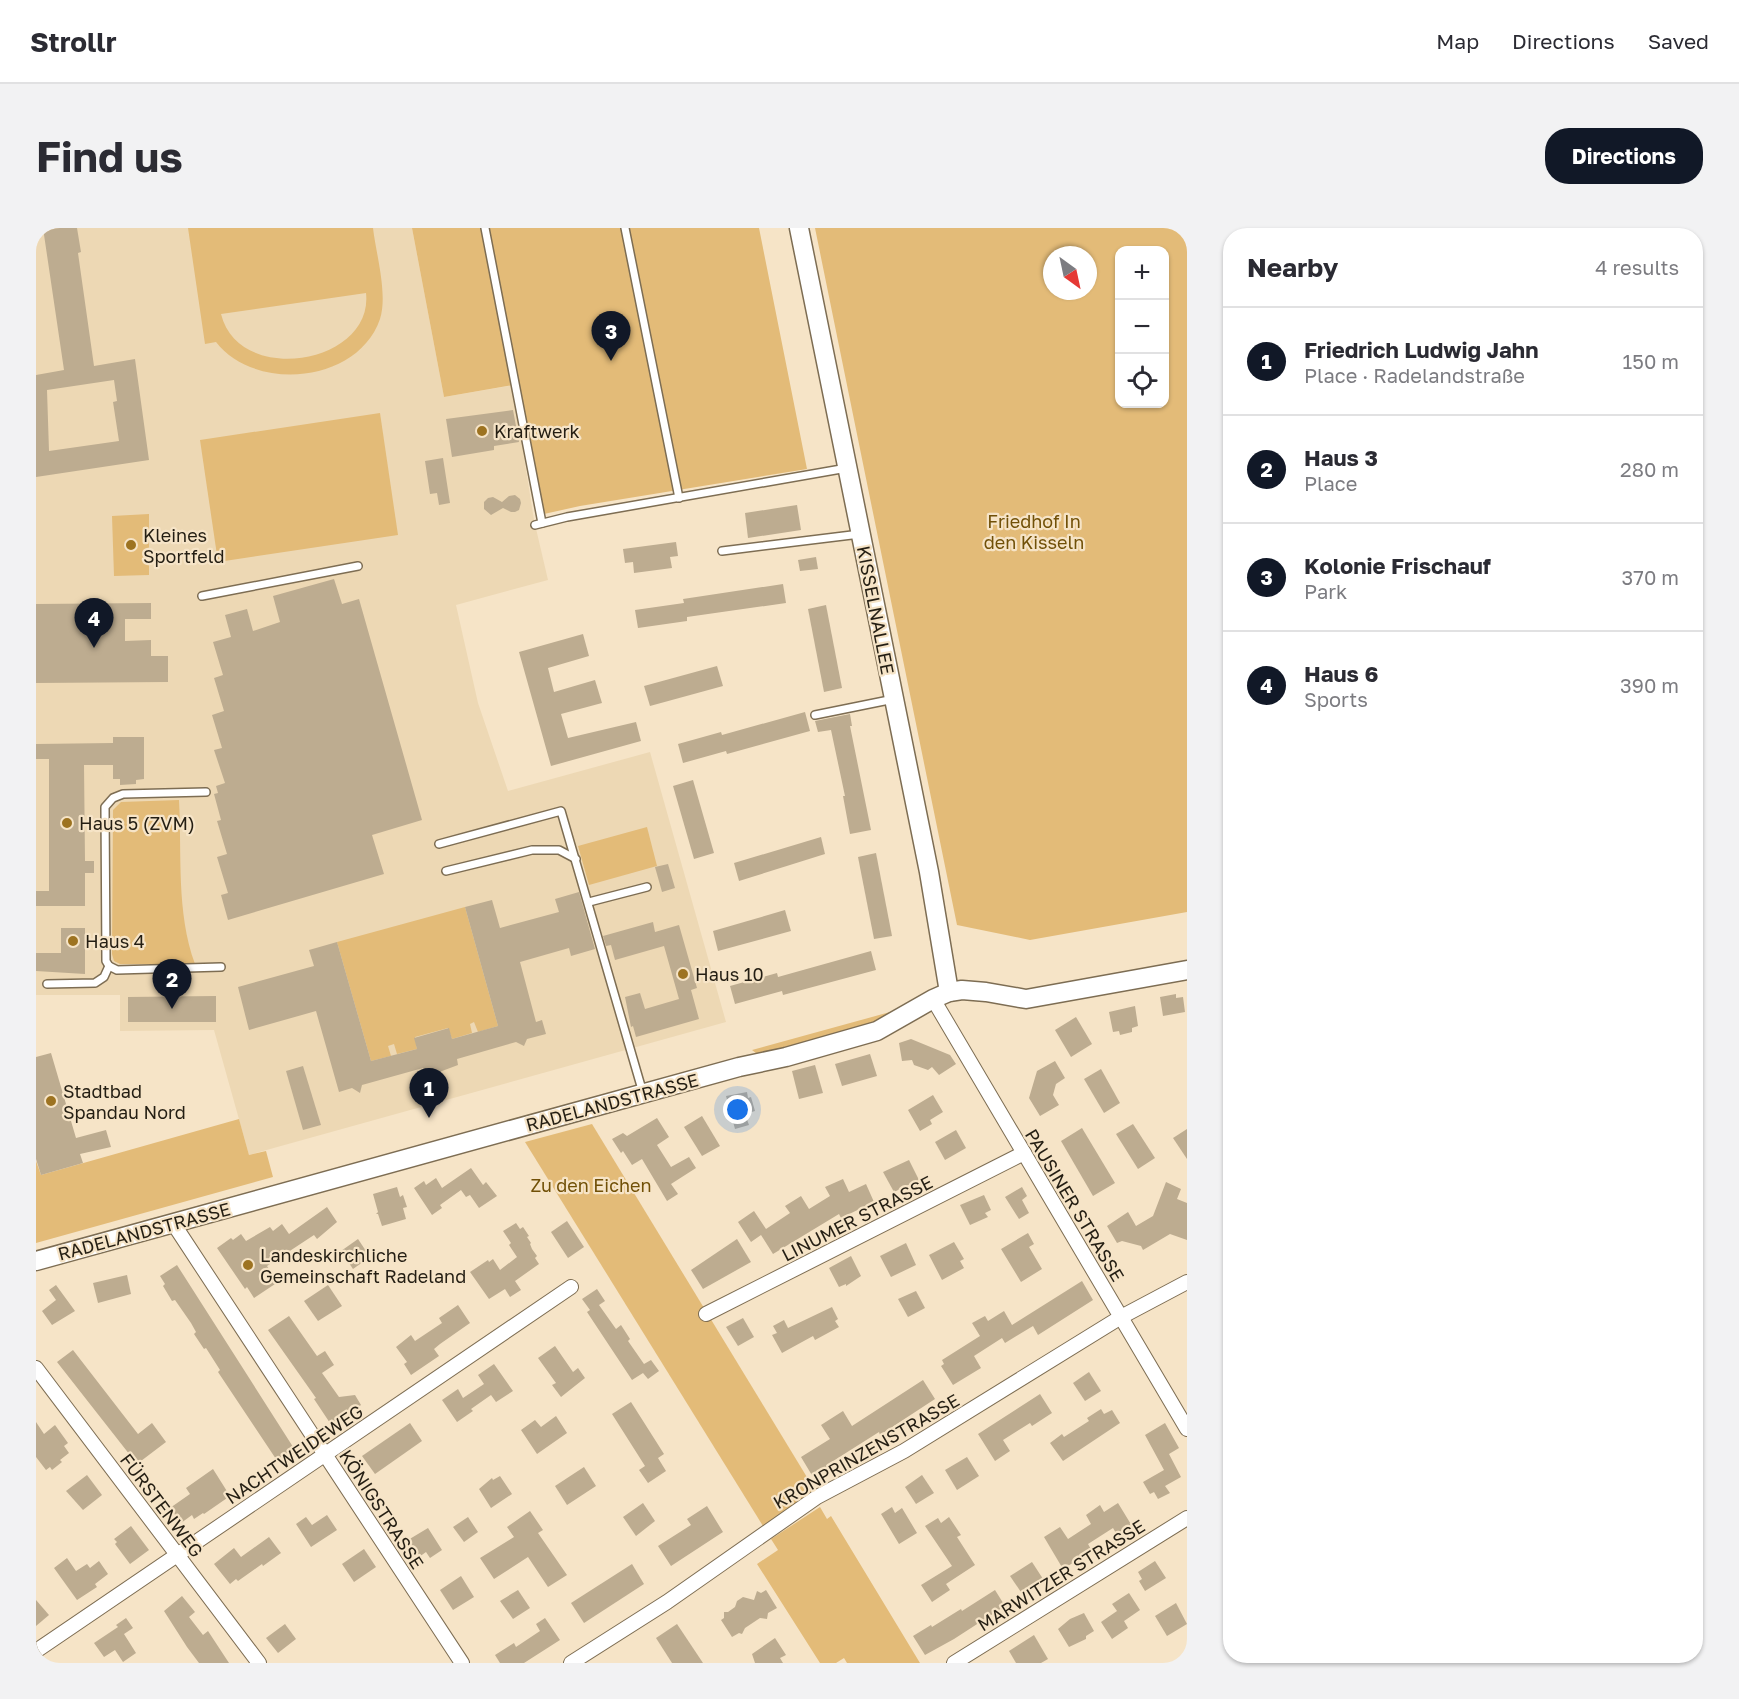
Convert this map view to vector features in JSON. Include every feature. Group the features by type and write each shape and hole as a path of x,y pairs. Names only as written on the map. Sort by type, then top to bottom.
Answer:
{"street":[{"name":"KISSELNALLEE","path":"799,228 926,861 941,995"},
{"name":"RADELANDSTRASSE","path":"36,1261 739,1067 786,1058 877,1031 941,995 962,990 1026,999 1187,970"},
{"name":"PAUSINER STRASSE","path":"941,995 1024,1153 1187,1429"},
{"name":"LINUMER STRASSE","path":"706,1314 1024,1153"},
{"name":"KÖNIGSTRASSE","path":"173,1223 462,1663"},
{"name":"KRONPRINZENSTRASSE","path":"572,1663 667,1602 735,1552 817,1497 880,1465 944,1428 1121,1317 1187,1282"},
{"name":"NACHTWEIDEWEG","path":"36,1651 572,1287"},
{"name":"FÜRSTENWEG","path":"36,1368 259,1663"},
{"name":"MARWITZER STRASSE","path":"954,1663 1187,1518"}],"lane":[{"path":"485,228 539,524 567,517 847,468"},
{"path":"625,228 679,498"},
{"path":"722,551 860,534"},
{"path":"202,596 358,566"},
{"path":"815,715 894,699"},
{"path":"206,792 123,794 113,798 105,807 106,961 109,966 117,970 221,967"},
{"path":"439,844 561,811 644,1093"},
{"path":"446,871 532,850 559,850 576,859"},
{"path":"589,902 647,887"},
{"path":"47,984 95,982 104,977 109,966"}],"shaded area":[{"path":"36,228 412,228 444,397 515,385 517,413 534,520 548,580 456,605 478,703 508,791 650,752 726,1022 249,1155 214,1030 120,1031 120,995 36,995"}],"green space":[{"path":"188,228 373,228 382,286 382,309 380,319 368,340 351,357 329,368 305,374 280,374 255,369 234,358 216,342 205,344","holes":["366,293 363,317 349,336 328,350 303,358 277,358 252,352 233,337 221,314"]},
{"path":"412,228 759,228 807,469 580,506 544,514 519,384 444,397"},
{"name":"Friedhof In den Kisseln","path":"815,228 1187,228 1187,912 1030,940 957,925"},
{"path":"380,413 398,535 218,562 200,440"},
{"name":"Kleines Sportfeld","path":"149,514 149,575 114,576 112,516"},
{"path":"179,800 182,903 195,964 120,964 114,961 112,954 113,810 121,802"},
{"path":"647,827 657,866 589,885 578,846"},
{"path":"465,907 498,1026 478,1032 474,1022 470,1024 472,1033 452,1039 448,1028 415,1037 417,1049 397,1054 394,1044 388,1046 391,1056 371,1061 337,942"},
{"path":"901,1009 886,1019 761,1057 752,1050"},
{"path":"239,1119 249,1155 266,1151 273,1177 36,1243 36,1161 41,1175"},
{"name":"Zu den Eichen","path":"592,1124 816,1492 763,1526 525,1142"},
{"path":"820,1507 827,1519 831,1516 920,1663 847,1663 844,1658 836,1663 820,1663 757,1564 778,1550 771,1539"}],"building":[{"path":"43,228 77,228 81,252 78,253 94,366 135,359 149,460 36,477 36,375 64,370","holes":["114,380 117,401 113,402 119,441 49,451 47,390"]},
{"name":"Kraftwerk","path":"513,410 519,442 494,446 494,450 452,457 446,419"},
{"path":"443,458 450,503 439,505 437,493 430,494 425,461"},
{"path":"515,495 521,503 519,510 515,512 503,508 491,515 484,509 484,502 488,498 493,497 502,502 509,496"},
{"path":"797,505 801,530 748,538 745,513"},
{"path":"676,542 678,556 670,557 672,568 634,573 633,562 625,563 623,549"},
{"path":"816,557 818,569 800,571 798,560"},
{"path":"334,579 342,604 359,599 422,820 372,835 384,874 228,920 221,895 228,893 217,857 227,854 217,821 221,820 214,794 218,793 216,786 225,783 214,750 222,748 212,715 224,711 214,678 223,675 213,642 231,637 225,615 247,609 253,631 280,622 273,596"},
{"path":"783,584 786,603 687,617 687,621 638,628 635,610 684,603 683,599"},
{"path":"151,603 151,619 125,619 125,641 151,640 151,656 168,656 168,682 36,683 36,604"},
{"path":"826,605 842,688 824,692 808,609"},
{"path":"583,634 589,656 548,668 554,692 595,680 602,703 561,714 568,738 636,722 641,741 551,766 519,652"},
{"path":"717,666 723,686 650,706 644,686"},
{"path":"805,712 810,731 727,754 726,751 683,763 678,744 721,732 722,735"},
{"path":"850,714 852,726 850,726 871,830 850,834 843,796 845,796 831,730 818,732 815,721"},
{"name":"Haus 5 (ZVM)","path":"113,737 144,737 144,779 136,780 136,784 120,785 120,779 113,779 113,765 84,765 85,861 94,861 94,873 85,873 85,906 36,906 36,891 49,891 49,759 36,759 36,744 113,743"},
{"path":"693,780 714,853 694,859 673,786"},
{"path":"821,837 825,854 739,881 734,863"},
{"path":"876,853 892,936 874,939 858,857"},
{"path":"668,864 675,888 662,892 655,867"},
{"path":"579,892 595,949 571,956 569,948 520,962 536,1022 542,1020 546,1034 527,1039 524,1046 516,1042 457,1059 458,1065 442,1071 425,1075 423,1068 362,1085 360,1093 352,1088 339,1092 316,1011 249,1030 238,987 314,966 309,950 337,942 371,1061 417,1049 414,1038 449,1028 452,1039 498,1026 465,907 492,900 500,928 559,912 555,899"},
{"path":"785,910 791,931 718,951 713,931"},
{"name":"Haus 10","path":"653,922 655,932 679,925 697,988 691,990 699,1019 636,1037 633,1026 631,1027 625,997 640,993 645,1009 679,999 664,946 615,960 611,945 606,946 603,936"},
{"name":"Haus 4","path":"61,928 85,928 85,974 36,971 36,953 61,953"},
{"path":"871,951 876,970 783,995 782,991 735,1004 730,986 777,973 778,977"},
{"path":"1176,994 1176,998 1183,997 1185,1012 1163,1016 1160,997"},
{"path":"216,996 216,1022 128,1022 128,997"},
{"path":"1135,1006 1138,1026 1132,1028 1132,1032 1120,1035 1119,1031 1113,1032 1109,1012"},
{"path":"1076,1017 1092,1044 1071,1057 1055,1030"},
{"path":"911,1039 950,1055 956,1064 939,1075 932,1067 928,1070 914,1065 912,1060 902,1061 899,1043"},
{"name":"Stadtbad Spandau Nord","path":"51,1053 76,1138 106,1130 111,1147 80,1154 83,1163 41,1175 36,1159 36,1057"},
{"path":"870,1054 877,1076 842,1086 835,1064"},
{"path":"1055,1061 1065,1078 1056,1084 1053,1095 1059,1105 1040,1116 1029,1098 1037,1071"},
{"path":"815,1065 823,1093 799,1099 792,1071"},
{"path":"303,1066 321,1125 303,1130 286,1071"},
{"path":"1101,1069 1120,1103 1104,1113 1084,1079"},
{"path":"747,1092 755,1111 745,1114 749,1125 735,1129 726,1096"},
{"path":"933,1095 943,1112 930,1120 932,1124 920,1131 908,1110"},
{"path":"702,1116 720,1146 702,1156 684,1127"},
{"path":"657,1118 669,1137 657,1145 671,1167 689,1157 696,1168 671,1184 678,1194 667,1201 642,1159 632,1165 612,1139 623,1133 627,1136"},
{"path":"1133,1124 1155,1158 1138,1169 1116,1134"},
{"path":"1082,1128 1115,1183 1093,1196 1061,1141"},
{"path":"1187,1129 1187,1159 1173,1138"},
{"path":"956,1130 966,1148 945,1160 935,1142"},
{"path":"909,1160 919,1180 894,1192 883,1172"},
{"path":"471,1168 483,1185 486,1182 497,1196 479,1208 470,1195 466,1197 461,1190 440,1205 442,1208 432,1215 414,1188 424,1181 426,1185 436,1178 442,1188"},
{"path":"843,1179 849,1192 866,1184 874,1202 841,1218 839,1214 773,1254 761,1235 751,1242 738,1222 754,1211 766,1229 790,1213 785,1206 801,1196 809,1209 830,1196 825,1187"},
{"path":"1166,1182 1181,1189 1177,1199 1187,1203 1187,1240 1170,1234 1143,1250 1141,1246 1122,1241 1117,1243 1107,1226 1128,1212 1136,1226 1153,1216"},
{"path":"397,1187 407,1207 403,1208 406,1219 382,1226 376,1214 378,1212 373,1194"},
{"path":"1022,1187 1027,1196 1022,1200 1029,1213 1019,1219 1005,1197"},
{"path":"984,1195 991,1210 985,1213 988,1217 970,1225 960,1205"},
{"path":"327,1207 337,1222 317,1239 314,1235 267,1266 278,1282 254,1298 247,1287 245,1289 217,1248 241,1234 246,1241 270,1227 273,1231 282,1224 289,1234"},
{"path":"567,1221 584,1247 568,1258 551,1232"},
{"path":"516,1223 520,1229 523,1227 529,1236 527,1237 539,1264 515,1281 521,1290 510,1297 505,1289 489,1299 470,1272 493,1259 500,1270 517,1257 503,1231"},
{"path":"1028,1233 1034,1244 1029,1247 1042,1269 1021,1282 1001,1249"},
{"path":"358,1239 370,1257 353,1269 341,1251"},
{"path":"737,1239 751,1262 703,1289 691,1270"},
{"path":"954,1242 964,1259 960,1261 964,1268 942,1280 929,1255"},
{"path":"906,1243 916,1265 891,1277 880,1256"},
{"path":"851,1256 861,1276 846,1286 846,1284 839,1287 829,1268"},
{"path":"177,1265 295,1450 278,1462 218,1372 220,1370 206,1348 204,1349 194,1334 196,1332 191,1323 175,1300 172,1301 163,1286 165,1284 160,1276"},
{"path":"127,1275 131,1294 98,1303 93,1283"},
{"path":"1082,1281 1093,1300 1038,1335 1033,1326 1005,1343 1002,1338 974,1356 981,1368 953,1385 941,1366 944,1364 942,1360 980,1336 972,1323 985,1316 988,1321 1004,1311 1012,1325"},
{"path":"56,1285 75,1311 52,1325 42,1311 56,1300 49,1290"},
{"path":"328,1285 342,1306 318,1321 304,1301"},
{"path":"597,1289 605,1301 599,1305 616,1329 621,1325 630,1339 628,1341 644,1364 651,1360 659,1371 648,1379 643,1373 632,1380 587,1312 590,1310 582,1299"},
{"path":"916,1291 925,1308 908,1317 898,1299"},
{"path":"458,1305 470,1323 434,1349 439,1356 411,1375 404,1364 407,1362 396,1347 411,1335 415,1341 442,1323 439,1318"},
{"path":"832,1307 839,1327 815,1340 813,1336 782,1353 772,1335 777,1333 773,1326 784,1320 788,1328"},
{"path":"289,1316 317,1356 325,1351 334,1365 322,1373 339,1397 355,1395 361,1405 332,1426 314,1399 316,1398 268,1330"},
{"path":"743,1318 754,1337 738,1346 726,1327"},
{"path":"555,1346 573,1372 578,1368 585,1378 561,1397 552,1385 556,1383 538,1358"},
{"path":"73,1350 138,1434 152,1423 166,1442 137,1464 57,1362"},
{"path":"494,1364 513,1391 496,1402 491,1395 457,1422 442,1400 458,1389 463,1398 484,1384 478,1375"},
{"path":"1089,1372 1101,1391 1085,1401 1073,1383"},
{"path":"923,1380 935,1399 880,1435 879,1432 830,1463 831,1466 813,1477 801,1457 830,1439 821,1425 843,1411 852,1426"},
{"path":"1040,1394 1052,1413 1032,1426 1030,1423 1003,1440 1010,1451 995,1461 978,1434"},
{"path":"631,1402 664,1454 658,1458 666,1471 648,1483 639,1470 645,1466 612,1414"},
{"path":"1101,1409 1104,1414 1112,1410 1120,1423 1063,1461 1050,1443 1062,1434 1064,1437 1089,1421 1087,1418"},
{"path":"556,1416 567,1433 537,1454 521,1430 535,1420 541,1427"},
{"path":"36,1422 44,1434 55,1425 68,1443 64,1446 69,1453 52,1470 50,1467 46,1470 36,1457"},
{"path":"410,1423 422,1441 375,1474 362,1456"},
{"path":"1165,1423 1179,1448 1169,1454 1181,1477 1165,1486 1170,1493 1158,1499 1154,1492 1150,1494 1143,1482 1164,1470 1145,1435"},
{"path":"967,1457 979,1476 957,1490 945,1470"},
{"path":"584,1467 596,1486 567,1505 555,1486"},
{"path":"213,1469 230,1496 204,1514 194,1519 192,1515 181,1523 170,1508 190,1494 186,1488"},
{"path":"87,1475 102,1495 83,1510 66,1491"},
{"path":"922,1475 934,1493 916,1504 905,1487"},
{"path":"500,1476 512,1494 491,1508 479,1489 492,1478 493,1480"},
{"path":"643,1503 655,1521 636,1536 623,1517"},
{"path":"1118,1503 1132,1526 1117,1535 1113,1528 1088,1544 1092,1551 1063,1569 1044,1537 1060,1527 1068,1539 1091,1524 1086,1515 1100,1505 1104,1512"},
{"path":"707,1506 723,1532 671,1566 658,1546 691,1525 687,1519"},
{"path":"892,1507 895,1513 902,1508 917,1533 899,1544 881,1514"},
{"path":"530,1511 543,1530 538,1533 567,1575 548,1587 528,1557 494,1579 480,1558 514,1537 507,1527"},
{"path":"327,1515 337,1530 311,1547 296,1524 306,1517 312,1525"},
{"path":"468,1517 478,1532 464,1542 453,1527"},
{"path":"949,1517 961,1535 957,1537 975,1565 946,1584 950,1590 932,1602 921,1585 952,1566 925,1526 938,1518 941,1523"},
{"path":"131,1526 149,1550 130,1564 115,1544 117,1542 114,1539"},
{"path":"428,1528 442,1550 430,1558 426,1552 419,1557 408,1540"},
{"path":"269,1537 281,1553 238,1581 236,1579 230,1584 214,1564 234,1548 241,1557"},
{"path":"364,1549 376,1567 354,1582 342,1564"},
{"path":"67,1558 76,1571 87,1564 90,1568 99,1561 108,1574 95,1584 97,1587 77,1600 54,1568"},
{"path":"1155,1561 1166,1578 1145,1591 1139,1581 1142,1579 1138,1572"},
{"path":"1032,1562 1045,1582 1023,1595 1010,1576"},
{"path":"632,1564 644,1584 584,1623 571,1603"},
{"path":"461,1576 474,1597 453,1610 440,1590"},
{"path":"518,1590 530,1608 513,1619 500,1601"},
{"path":"766,1590 777,1608 768,1613 767,1619 760,1618 745,1628 742,1634 739,1633 732,1637 721,1620 724,1618 724,1612 735,1607 737,1601 743,1597 754,1600 757,1591 761,1593"},
{"path":"995,1590 1005,1606 925,1655 913,1636 961,1609 962,1611"},
{"path":"1129,1593 1140,1610 1124,1621 1128,1628 1112,1639 1101,1622 1117,1611 1112,1604"},
{"path":"182,1596 195,1612 189,1617 203,1635 208,1631 229,1663 199,1663 187,1647 164,1611"},
{"path":"36,1600 49,1615 36,1626"},
{"path":"1176,1603 1187,1624 1167,1636 1155,1616"},
{"path":"1084,1613 1094,1631 1086,1636 1086,1639 1069,1647 1058,1629 1070,1619"},
{"path":"126,1618 133,1628 124,1634 136,1653 123,1662 115,1650 104,1657 94,1643 118,1627 116,1625"},
{"path":"545,1618 560,1640 524,1663 500,1663 495,1655 514,1643 516,1647 540,1631 536,1624"},
{"path":"285,1624 296,1639 278,1653 266,1638"},
{"path":"677,1624 703,1663 672,1663 656,1638"},
{"path":"1034,1635 1048,1659 1041,1663 1016,1663 1009,1651"},
{"path":"775,1638 786,1655 780,1658 783,1663 755,1663 752,1654"}],"place":[{"name":"Kolonie Frischauf","path":"611,361"},
{"name":"Kraftwerk","path":"482,431"},
{"name":"Kleines Sportfeld","path":"131,545"},
{"name":"Haus 6","path":"94,648"},
{"name":"Haus 5 (ZVM)","path":"67,823"},
{"name":"Haus 4","path":"73,941"},
{"name":"Haus 10","path":"683,974"},
{"name":"Haus 3","path":"172,1009"},
{"name":"Stadtbad Spandau Nord","path":"51,1101"},
{"name":"Friedrich Ludwig Jahn","path":"429,1118"},
{"name":"Landeskirchliche Gemeinschaft Radeland","path":"248,1265"}]}
